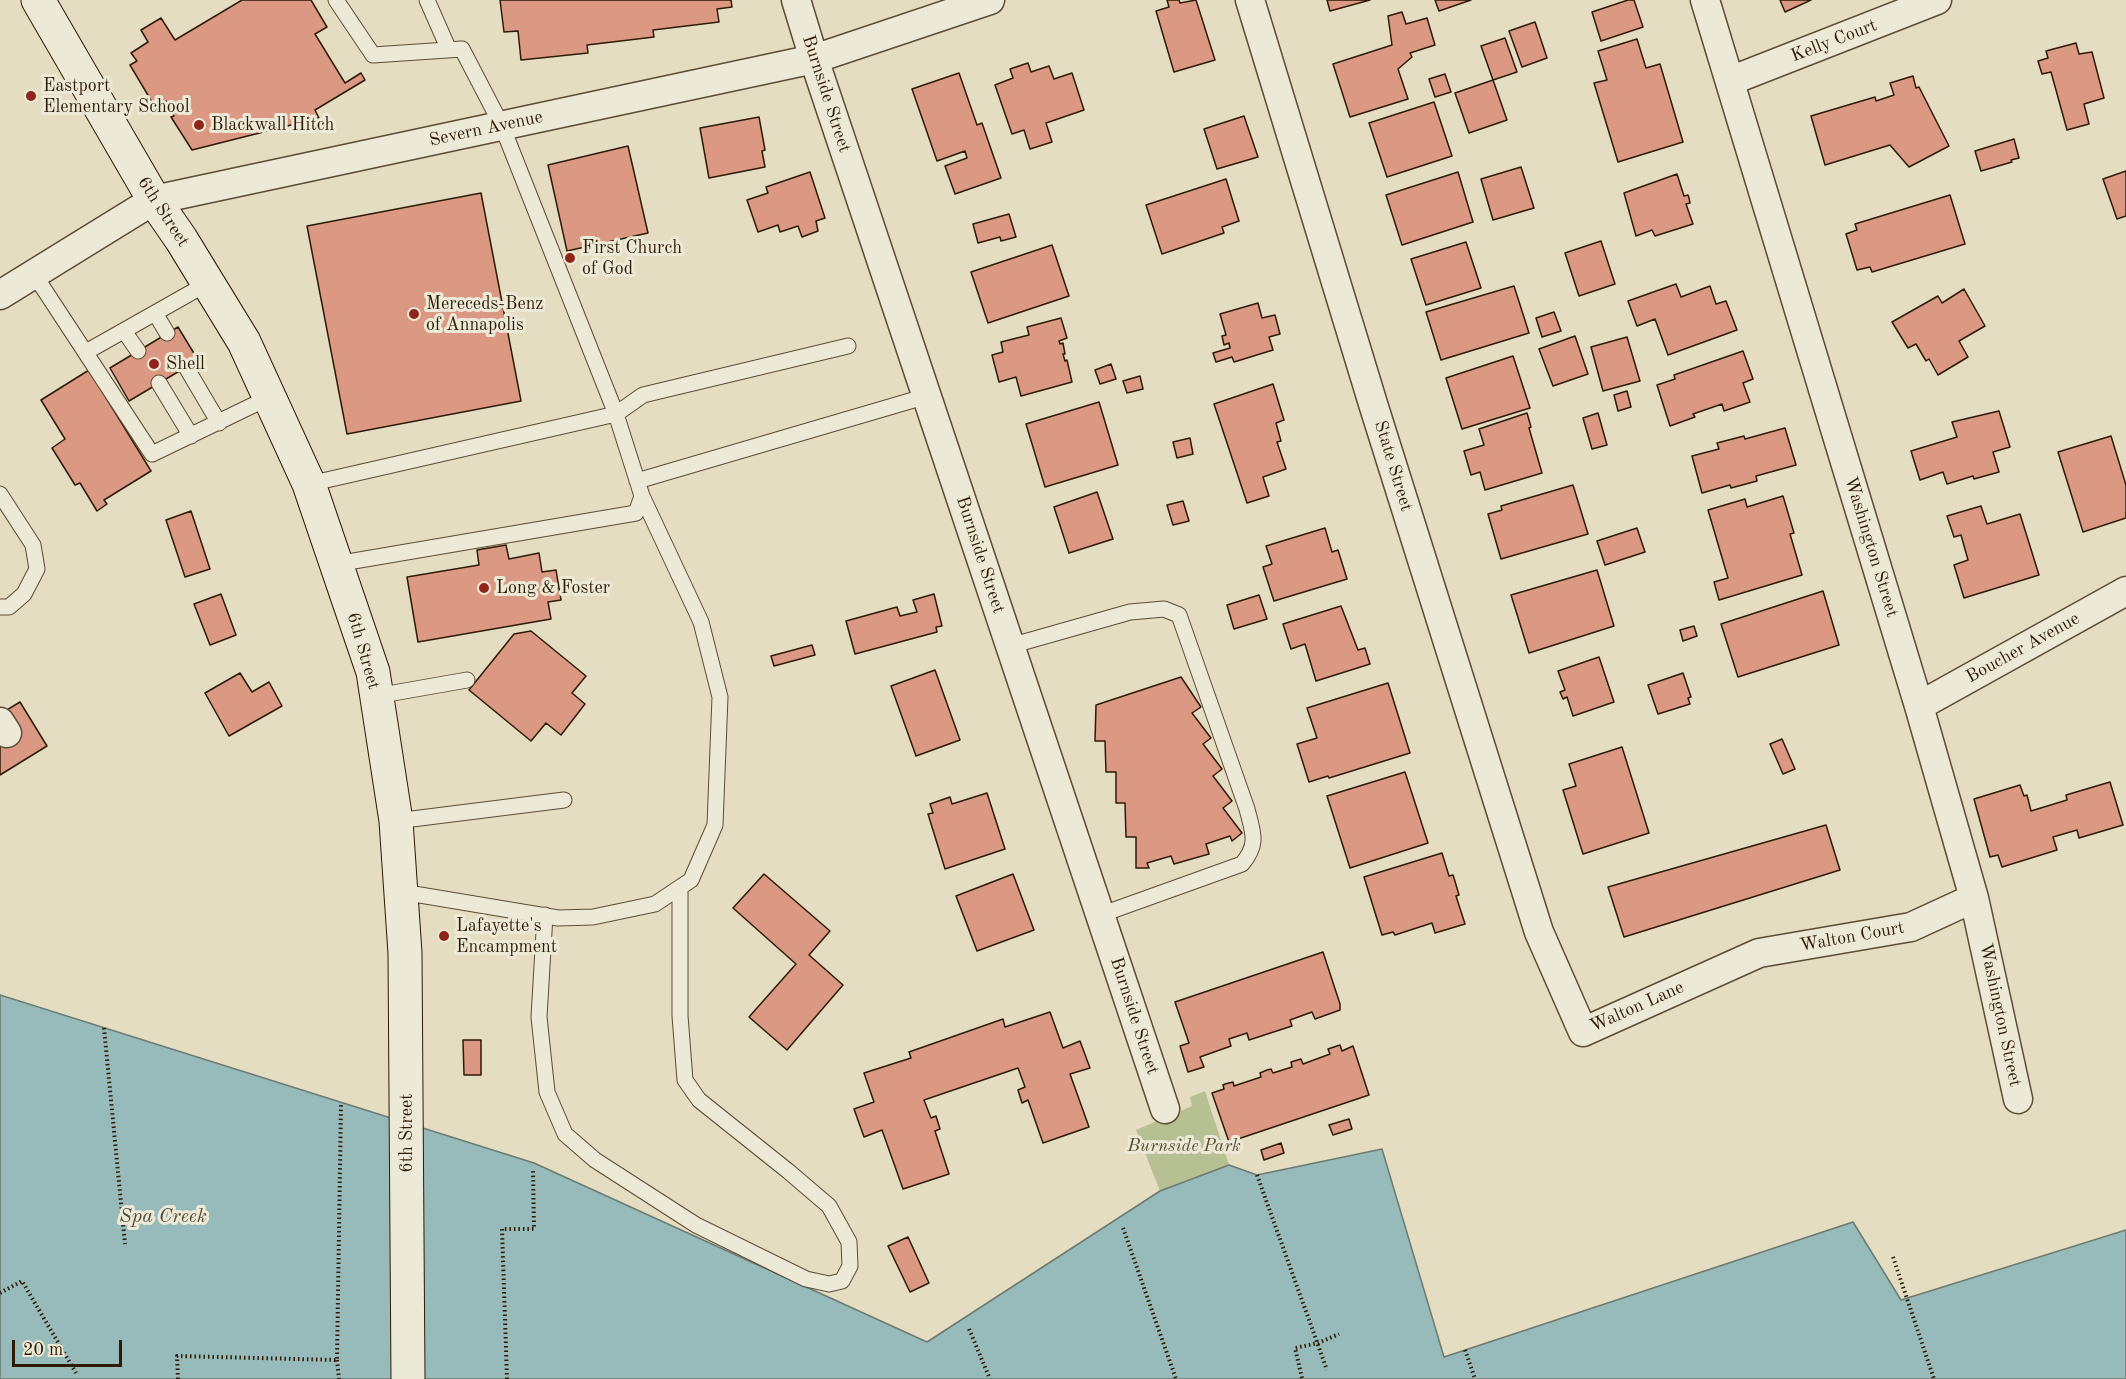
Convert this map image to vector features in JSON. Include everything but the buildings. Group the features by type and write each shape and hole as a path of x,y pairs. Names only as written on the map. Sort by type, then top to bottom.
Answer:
{"main road":[{"name":"6th Street","path":"38,0 154,200 244,342 309,484 373,672 396,820 402,892 405,953 408,1379"}],"street":[{"name":"Burnside Street","path":"796,0 814,60 1165,1109"},
{"name":"Severn Avenue","path":"0,295 154,200 814,60 990,0"},
{"name":"State Street","path":"1250,0 1381,430 1539,932"},
{"name":"Washington Street","path":"1705,0 1919,706 1974,898 2018,1099"},
{"name":"Kelly Court","path":"1730,81 1937,0"},
{"name":"Boucher Avenue","path":"1919,706 2126,591"},
{"name":"Walton Court","path":"1759,953 1911,927 1974,898"},
{"name":"Walton Lane","path":"1539,932 1583,1032 1759,953"}],"lane":[{"path":"336,0 373,55 462,49 502,126 616,414 642,496 701,622 720,697 715,825 691,880 655,904 593,917 558,918 402,892"},
{"path":"427,0 449,50"},
{"path":"34,274 152,454 270,398"},
{"path":"86,352 208,283"},
{"path":"155,313 167,333"},
{"path":"124,331 138,351"},
{"path":"309,484 616,414 643,395 848,346"},
{"path":"186,367 219,423"},
{"path":"159,383 191,436"},
{"path":"637,481 927,396"},
{"path":"0,494 33,545 37,569 24,594 9,607 0,607"},
{"path":"336,564 636,513 642,496"},
{"path":"1010,646 1130,612 1164,609 1179,615 1247,809 1255,838 1250,854 1242,864 1100,915"},
{"path":"376,696 467,680"},
{"path":"396,820 564,800"},
{"path":"545,915 539,1017 547,1092 565,1134 595,1160 696,1225 806,1279 829,1284 842,1281 850,1266 849,1242 829,1206 699,1100 685,1080 680,1016 680,888"}],"path":[{"path":"104,1028 125,1244"},
{"path":"339,1379 337,1360 341,1104"},
{"path":"507,1379 502,1229 534,1229 534,1171"},
{"path":"1257,1175 1327,1370"},
{"path":"1123,1228 1176,1379"},
{"path":"1893,1257 1934,1379"},
{"path":"0,1293 22,1281 76,1373"},
{"path":"969,1329 990,1379"},
{"path":"1302,1378 1295,1348 1318,1343 1339,1334"},
{"path":"1465,1350 1475,1379"},
{"path":"178,1379 177,1356 337,1360"}],"green space":[{"name":"Burnside Park","path":"1205,1091 1229,1165 1160,1191 1136,1130 1192,1106 1190,1097"}],"water":[{"name":"Spa Creek","path":"0,995 534,1163 927,1342 1160,1191 1229,1165 1257,1175 1382,1149 1444,1357 1853,1222 1901,1300 2126,1230 2126,1379 0,1379"}],"place":[{"name":"Eastport Elementary School","path":"31,96"},
{"name":"Blackwall Hitch","path":"199,125"},
{"name":"First Church of God","path":"570,258"},
{"name":"Mereceds-Benz of Annapolis","path":"414,314"},
{"name":"Shell","path":"154,364"},
{"name":"Long & Foster","path":"484,588"},
{"name":"Lafayette's Encampment","path":"444,936"}]}
